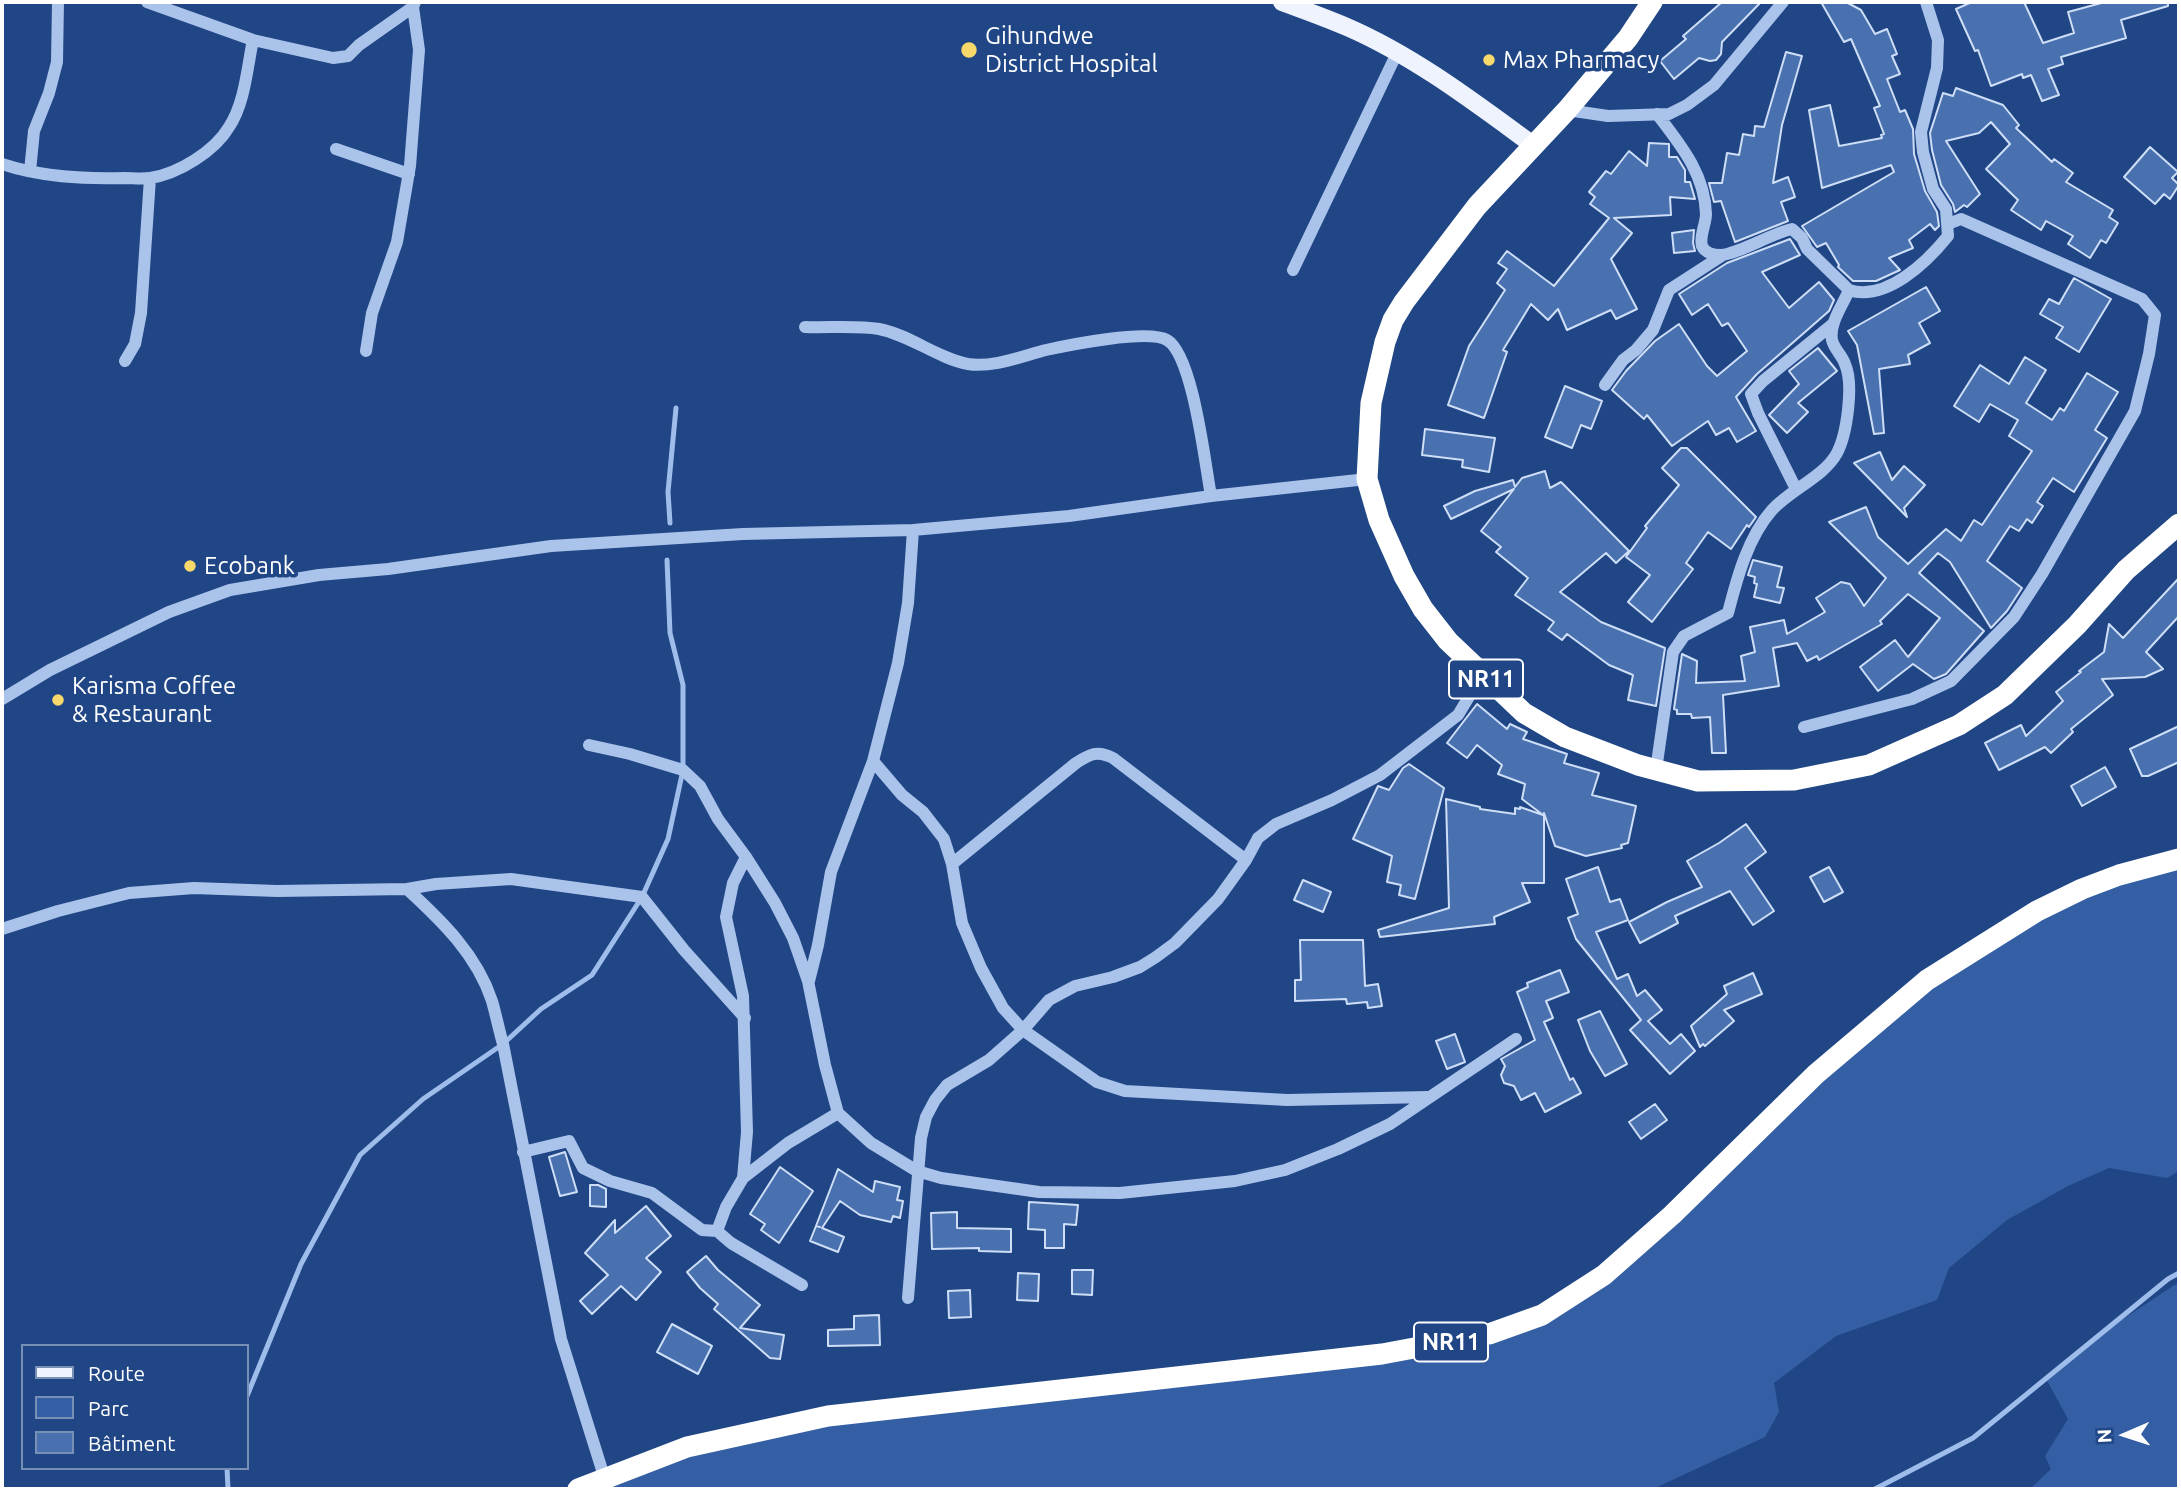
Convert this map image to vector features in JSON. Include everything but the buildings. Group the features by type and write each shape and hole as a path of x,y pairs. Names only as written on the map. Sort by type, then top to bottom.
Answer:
{"highway":[{"name":"NR11","path":"1652,2 1628,38 1567,110 1477,206 1393,320 1377,369 1371,403 1367,480 1380,520 1392,551 1423,609 1448,641 1482,675 1524,713 1565,737 1638,765 1698,781 1794,780 1869,765 1959,725 2006,695 2077,625 2126,570 2179,524"},
{"name":"NR11","path":"578,1489 607,1483 687,1447 828,1416 1382,1354 1489,1334 1542,1315 1604,1275 1672,1215 1816,1074 1927,980 2037,911 2082,889 2179,859"}],"main road":[{"path":"1282,2 1348,28 1397,53 1468,98 1533,145"}],"street":[{"path":"30,171 34,131 49,93 57,62 58,2"},
{"path":"147,2 253,40 333,58 348,57 359,45 414,5 419,50 409,174 397,242 372,313 366,351"},
{"path":"1567,110 1608,116 1669,114 1687,105 1714,85 1783,2"},
{"path":"1605,385 1623,360 1636,350 1653,330 1669,290 1723,255 1774,233 1792,229 1802,238 1807,249 1849,290 1857,292 1899,282 1936,251 1948,236 1948,224 1946,209 1933,189 1923,152 1921,132 1937,68 1938,40 1932,13 1926,2"},
{"path":"2,164 58,177 150,178 190,164 212,147 229,128 239,106 253,40"},
{"path":"1293,270 1397,53"},
{"path":"1657,114 1687,153 1695,170 1706,216 1701,240 1703,248 1707,253 1723,255"},
{"path":"336,149 409,174"},
{"path":"125,361 135,344 141,313 150,178"},
{"path":"1804,727 1912,699 1951,681 2014,617 2042,574 2135,411 2155,315 2142,299 1961,219 1948,224"},
{"path":"1656,770 1673,652 1684,636 1728,613 1746,555 1757,531 1772,510 1829,465 1838,451 1847,412 1850,379 1832,340 1833,324 1849,290"},
{"path":"1796,489 1751,394 1833,324"},
{"path":"805,327 878,329 968,363 990,363 1055,348 1125,337 1157,336 1169,341 1183,359 1191,387 1211,496"},
{"path":"2,698 50,670 169,612 230,590 319,575 388,569 551,546 743,534 913,530 1069,516 1211,496 1367,480"},
{"path":"808,981 818,945 831,872 873,761 898,663 908,603 913,530"},
{"path":"908,1298 917,1171 923,1128 935,1100 947,1085 989,1060 1023,1030 1049,1000 1075,986 1140,967 1175,943 1218,899 1258,838 1276,824 1332,800 1380,775 1458,715 1482,675"},
{"path":"589,745 631,754 682,770 700,786 718,820 746,857 775,903 793,939 808,981 838,1113 871,1143 917,1171 941,1178 1038,1192 1120,1193 1235,1181 1285,1170 1390,1124 1516,1039"},
{"path":"952,864 1091,753 1102,753 1113,758 1246,860"},
{"path":"873,761 944,839 952,864 962,923 981,968 1003,1008 1023,1030 1097,1082 1125,1091 1287,1100 1428,1097"},
{"path":"743,1178 747,1132 745,1018 741,980 726,917 733,883 746,857"},
{"path":"2,929 58,911 129,894 194,888 277,891 407,889 436,884 510,879 642,897 684,950 745,1018"},
{"path":"407,889 445,924 470,956 491,999 503,1044 561,1339 607,1483"},
{"path":"717,1231 726,1207 743,1178 788,1143 838,1113"},
{"path":"523,1152 569,1141 583,1168 610,1181 652,1193 702,1230 717,1231 731,1243 802,1285"}],"green space":[{"path":"2179,859 2179,1171 2167,1178 2109,1168 2068,1186 2007,1220 1949,1268 1937,1300 1836,1336 1774,1383 1779,1412 1765,1437 1653,1489 578,1489 828,1416 1489,1334 1604,1275 1816,1074 2037,911"},
{"path":"2179,1282 2179,1489 2030,1489 2051,1469 2045,1456 2068,1419 2045,1377 2108,1329"}],"waterway":[{"path":"670,523 668,492 676,408"},
{"path":"248,1394 301,1264 360,1155 423,1099 503,1044 541,1009 592,975 642,897 668,839 683,770 683,685 670,633 667,560"},
{"path":"1875,1489 1973,1438 2168,1279 2179,1273"},
{"path":"227,1470 228,1489"}],"place":[{"name":"Gihundwe District Hospital","path":"969,50"},
{"name":"Max Pharmacy","path":"1489,60"},
{"name":"Ecobank","path":"190,566"},
{"name":"Karisma Coffee & Restaurant","path":"58,700"}]}
